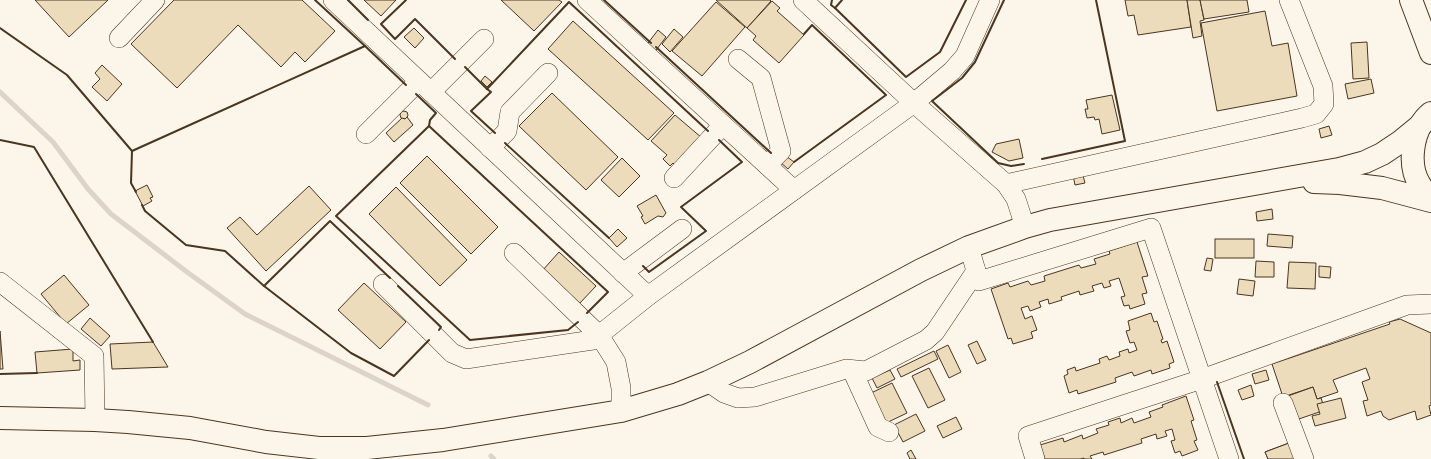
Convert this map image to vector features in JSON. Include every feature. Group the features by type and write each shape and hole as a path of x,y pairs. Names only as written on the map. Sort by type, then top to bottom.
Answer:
{"main road":[{"path":"1411,0 1431,53"},
{"path":"0,418 95,420 190,428 266,442 319,448 367,448 443,440 620,411 678,394 708,382 750,362 921,270 969,247 1024,227 1050,220 1339,169 1365,162 1382,154 1400,142 1428,113"},
{"path":"1428,113 1414,143 1413,164 1419,184 1431,200"},
{"path":"1279,180 1361,185 1382,188 1431,200"}],"lane":[{"path":"119,38 155,0"},
{"path":"333,0 648,296"},
{"path":"588,0 794,190"},
{"path":"383,284 452,353 466,358 593,340 648,296 914,103 952,72 965,56 990,0"},
{"path":"1006,184 1316,114 1324,104 1323,86 1290,0"},
{"path":"809,2 914,103 1006,184 1016,199 1024,227"},
{"path":"366,134 484,39"},
{"path":"738,59 761,78 781,151 767,165"},
{"path":"490,148 508,131 510,112 548,73"},
{"path":"674,178 723,125"},
{"path":"1143,203 1228,458"},
{"path":"969,247 979,281 1151,228"},
{"path":"623,273 682,229"},
{"path":"514,253 599,335 616,362 620,388 620,411"},
{"path":"708,382 724,393 738,398 754,397 846,369 866,371 926,340 935,332 976,270"},
{"path":"0,282 94,356 95,420"},
{"path":"1035,459 1028,436 1202,379 1407,306 1431,304"},
{"path":"852,370 878,427 889,432"},
{"path":"1283,403 1304,459"}],"building":[{"path":"35,0 108,0 69,37"},
{"path":"174,0 302,0 335,31 305,62 295,52 281,67 238,25 177,88 131,44"},
{"path":"364,0 396,0 381,16"},
{"path":"501,0 559,0 562,2 534,31"},
{"path":"716,0 770,0 771,1 747,28"},
{"path":"1125,0 1187,0 1191,27 1138,35 1134,15 1128,16"},
{"path":"1187,0 1200,0 1204,20 1200,21 1202,36 1193,38"},
{"path":"1200,0 1247,0 1249,12 1204,19"},
{"path":"772,1 780,8 777,11 804,35 779,63 753,40 756,36 747,28"},
{"path":"716,2 745,27 702,76 672,51"},
{"path":"1265,11 1272,46 1288,43 1297,96 1217,111 1201,23"},
{"path":"573,21 674,113 648,140 548,49"},
{"path":"414,28 424,38 415,48 404,37"},
{"path":"674,29 683,37 670,52 662,44"},
{"path":"658,30 666,37 654,53 645,47"},
{"path":"1367,42 1369,78 1353,79 1351,43"},
{"path":"102,65 122,84 107,101 92,87 100,79 95,73"},
{"path":"485,76 492,82 487,87 481,81"},
{"path":"1371,79 1374,93 1348,99 1345,84"},
{"path":"552,93 618,157 586,190 519,126"},
{"path":"1112,95 1120,130 1102,134 1099,119 1095,120 1094,117 1087,118 1085,109 1088,109 1086,100"},
{"path":"402,111 406,111 408,115 406,119 402,119 400,117 400,113"},
{"path":"675,115 702,138 676,166 673,163 670,166 663,159 667,155 651,141"},
{"path":"407,117 413,125 394,142 386,133 402,118 405,119"},
{"path":"1329,126 1332,135 1321,138 1319,129"},
{"path":"1019,139 1023,158 1009,161 992,152 996,144"},
{"path":"427,156 498,227 471,254 400,183"},
{"path":"786,156 794,162 788,169 780,162"},
{"path":"622,158 640,176 619,197 601,180"},
{"path":"1082,172 1085,183 1075,185 1073,175"},
{"path":"147,185 153,197 150,198 152,201 143,206 135,191"},
{"path":"309,186 331,210 266,271 227,228 240,217 257,235"},
{"path":"396,187 467,260 440,286 369,214"},
{"path":"656,195 666,213 663,217 658,216 645,224 641,217 643,216 637,206"},
{"path":"1272,209 1273,219 1257,221 1256,212"},
{"path":"618,229 627,238 617,247 609,238"},
{"path":"1268,234 1293,236 1292,248 1267,246"},
{"path":"1215,239 1254,239 1254,258 1215,258"},
{"path":"1137,242 1148,276 1142,277 1147,293 1142,294 1145,304 1130,309 1129,305 1124,306 1121,297 1125,296 1119,278 1109,281 1111,286 1104,288 1102,283 1092,286 1094,291 1080,295 1079,291 1061,297 1062,300 1049,304 1048,299 1039,302 1041,307 1030,311 1028,306 1021,308 1025,319 1032,316 1037,330 1031,332 1033,338 1013,344 1011,338 1008,339 991,289 1008,283 1010,287 1028,281 1031,285 1045,281 1044,276 1079,265 1081,268 1096,264 1094,259 1110,254 1109,251"},
{"path":"559,252 596,286 579,304 542,271"},
{"path":"1207,258 1213,259 1211,271 1204,270"},
{"path":"1256,261 1274,262 1274,277 1255,277"},
{"path":"1289,262 1316,263 1315,289 1287,288"},
{"path":"1319,266 1331,267 1330,278 1319,277"},
{"path":"64,275 89,305 66,324 41,294"},
{"path":"1239,279 1255,281 1253,296 1237,294"},
{"path":"364,283 406,322 380,349 338,310"},
{"path":"1151,313 1154,322 1157,321 1163,339 1161,340 1162,343 1167,341 1174,362 1169,364 1170,368 1152,374 1151,370 1134,376 1132,372 1115,378 1116,382 1078,394 1077,390 1069,393 1064,376 1068,374 1067,370 1075,367 1076,371 1100,363 1099,359 1107,356 1109,360 1120,356 1119,352 1128,349 1129,353 1137,350 1134,342 1130,343 1126,331 1130,330 1128,321"},
{"path":"90,318 110,336 101,346 81,329"},
{"path":"1400,319 1431,333 1431,405 1429,406 1431,415 1417,420 1415,411 1389,420 1383,416 1381,411 1367,416 1363,401 1368,400 1362,382 1370,379 1366,368 1333,380 1338,392 1317,399 1313,387 1283,397 1272,364 1390,324 1389,322"},
{"path":"0,331 3,369 0,369"},
{"path":"977,341 986,360 977,364 968,345"},
{"path":"153,342 168,367 112,369 110,344"},
{"path":"948,345 961,372 949,378 936,351"},
{"path":"73,349 73,361 80,360 80,370 37,373 35,352"},
{"path":"934,351 938,359 901,377 897,369"},
{"path":"929,368 945,400 928,408 912,376"},
{"path":"890,370 895,379 877,388 872,378"},
{"path":"1266,370 1269,380 1255,384 1252,374"},
{"path":"892,383 907,413 884,424 869,394"},
{"path":"1251,385 1254,396 1242,400 1238,390"},
{"path":"1313,387 1317,399 1321,398 1325,410 1296,420 1288,396"},
{"path":"1186,396 1194,420 1191,421 1197,440 1194,441 1198,450 1182,456 1180,451 1175,453 1171,441 1175,440 1172,429 1165,431 1167,436 1157,439 1156,434 1141,439 1142,443 1104,455 1103,452 1090,456 1092,459 1045,459 1040,445 1063,438 1064,442 1082,435 1083,439 1098,433 1096,429 1109,425 1108,422 1120,418 1121,423 1132,418 1134,423 1151,417 1149,412 1163,407 1162,405"},
{"path":"1341,398 1346,418 1315,426 1312,416 1320,414 1317,404"},
{"path":"916,414 925,431 903,442 894,425"},
{"path":"956,417 962,429 943,438 937,426"},
{"path":"1289,443 1295,459 1268,459 1265,452"},
{"path":"1289,443 1295,459 1268,459 1265,452"},
{"path":"911,450 916,459 910,459 907,453"}],"waterway":[{"path":"0,92 53,142 88,189 111,214 187,272 245,314 428,405"},
{"path":"491,456 494,459"}],"wall":[{"path":"0,28 67,75 132,151 365,46 315,0"},
{"path":"348,0 368,20"},
{"path":"406,0 381,24 395,39 415,19 455,59"},
{"path":"604,0 651,43"},
{"path":"832,0 831,5 835,8"},
{"path":"842,0 835,8 906,77 940,52 966,0"},
{"path":"1004,0 975,62 962,78 932,101 998,163 1011,166 1024,164"},
{"path":"1042,159 1125,141 1096,0"},
{"path":"495,133 471,111 491,92 487,89 569,2 708,131"},
{"path":"794,162 886,95 812,25 804,34"},
{"path":"365,46 406,85"},
{"path":"656,47 771,153"},
{"path":"465,67 487,89"},
{"path":"416,94 436,113 430,120 429,126"},
{"path":"578,322 568,330 470,340 336,216 429,126 608,292 587,313"},
{"path":"0,140 34,147 153,342"},
{"path":"643,266 649,272 706,231 681,207 742,162 719,140"},
{"path":"505,143 609,238"},
{"path":"132,151 131,183 136,192"},
{"path":"142,205 145,211 186,245 225,251 264,286"},
{"path":"390,278 330,221 264,286 351,353 394,376 429,340"},
{"path":"398,286 441,327 439,330"},
{"path":"0,374 37,373"},
{"path":"1217,382 1244,459"}]}
